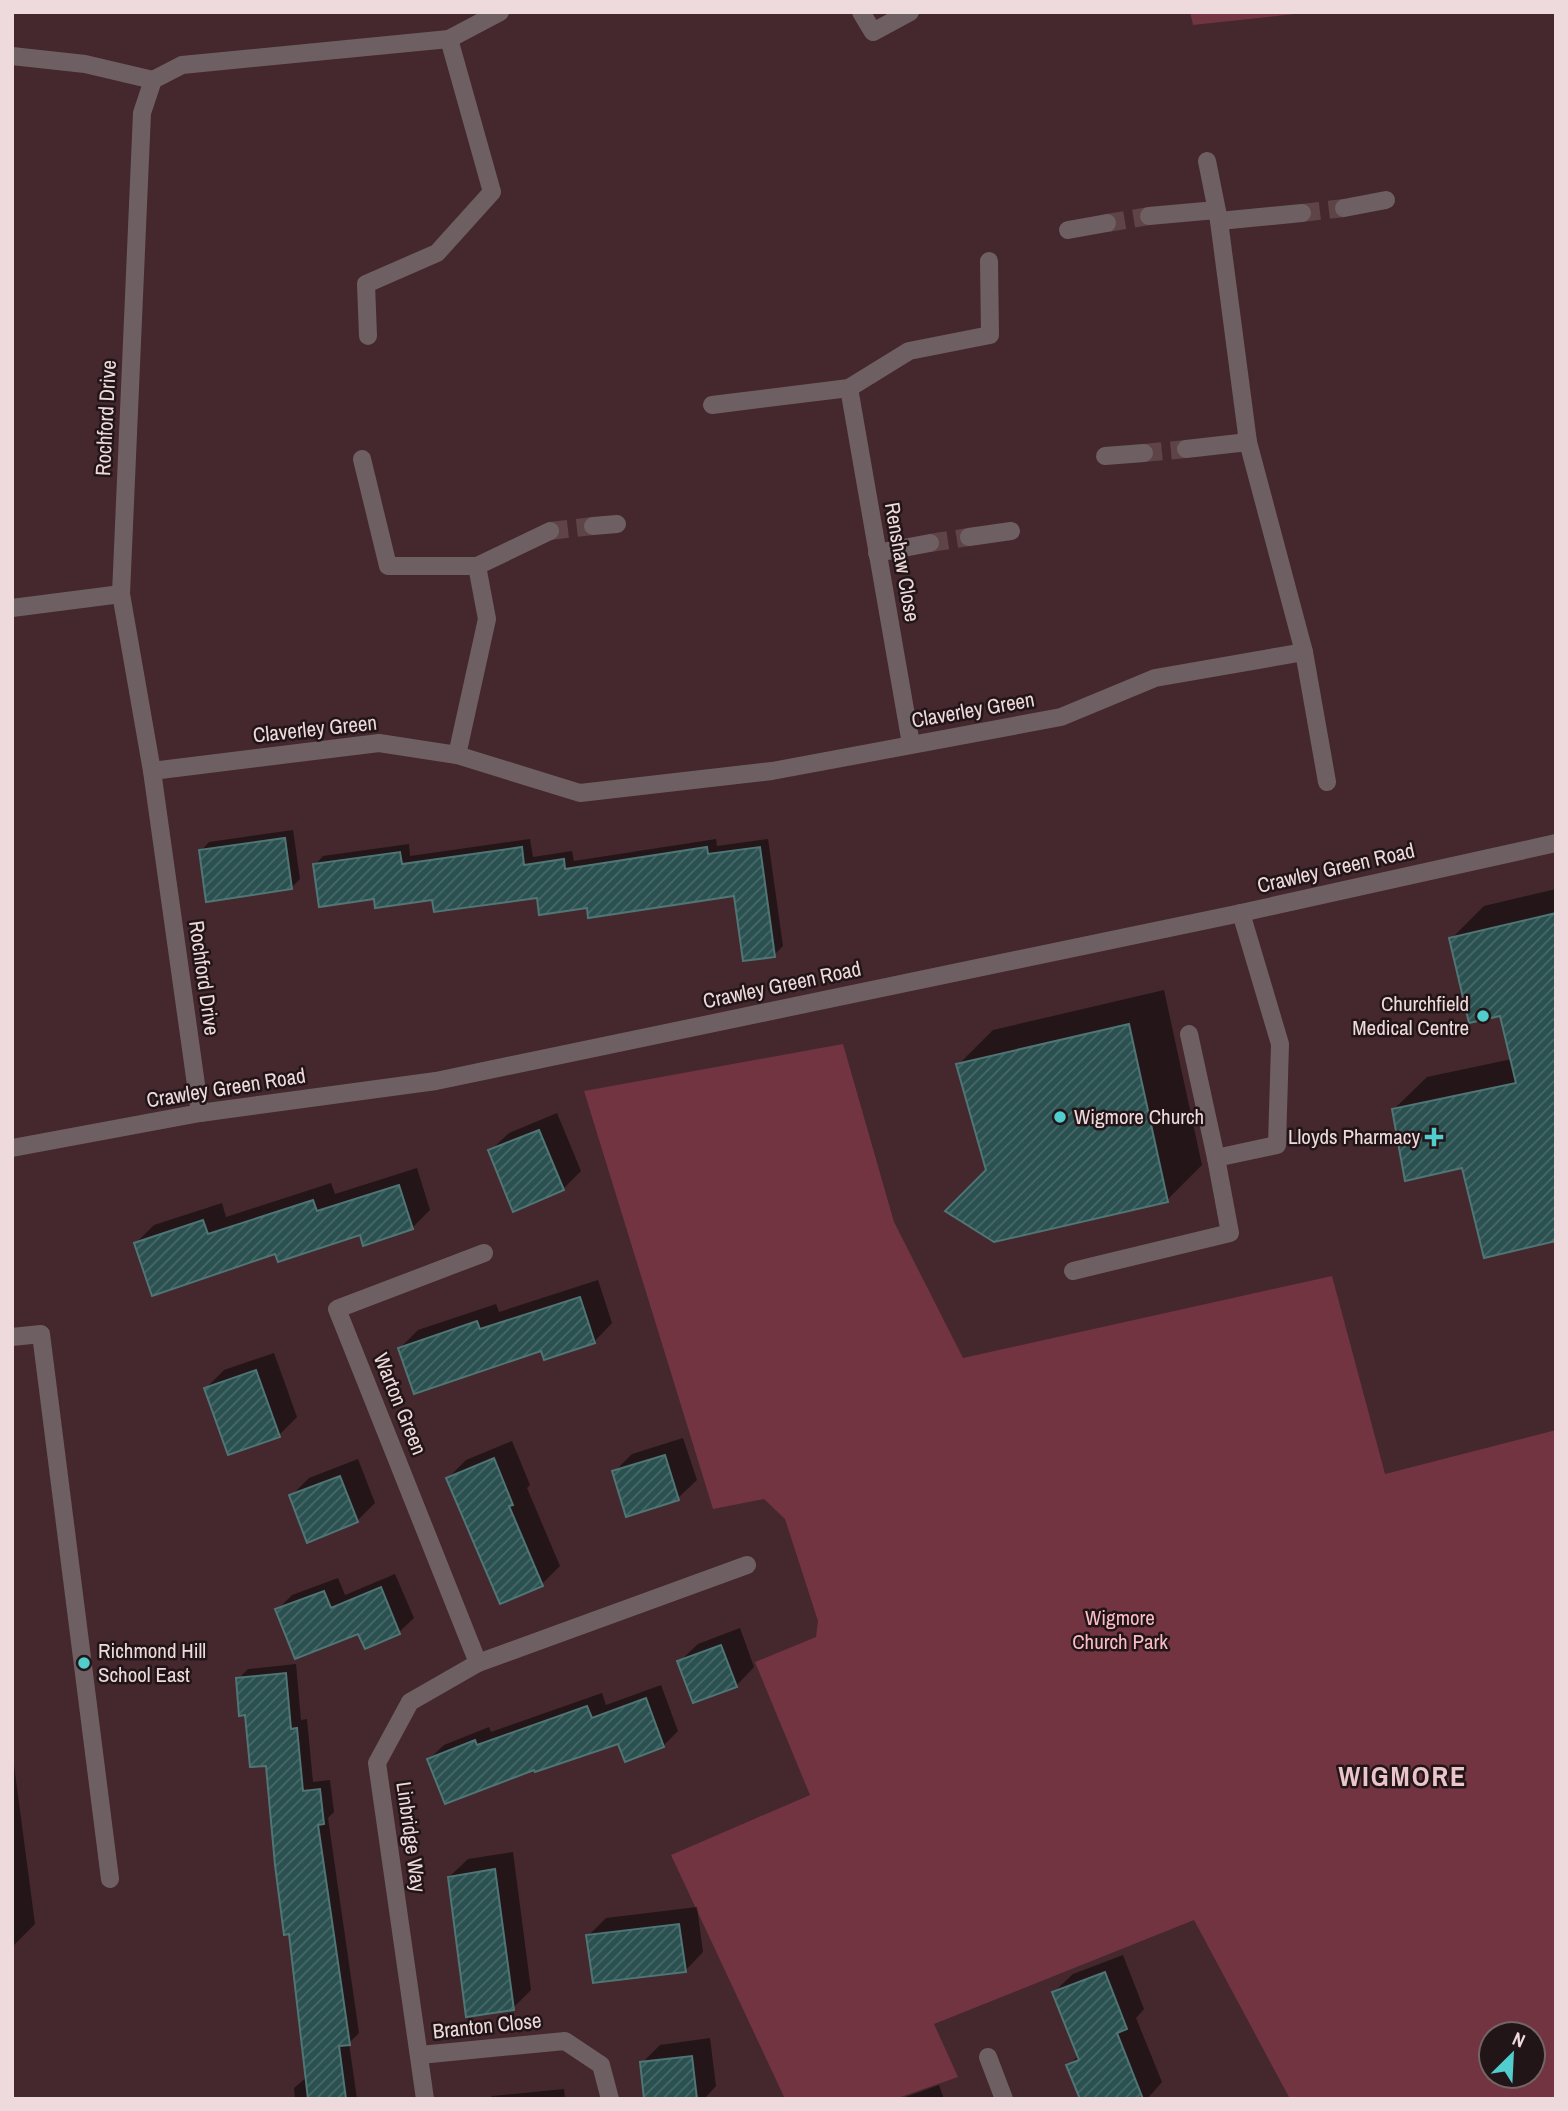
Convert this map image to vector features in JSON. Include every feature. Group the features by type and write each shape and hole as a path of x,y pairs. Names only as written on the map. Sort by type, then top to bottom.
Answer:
{"street":[{"path":"12,56 85,64 153,80 182,65 450,39 500,12"},
{"path":"861,12 873,32 910,12"},
{"path":"368,336 366,284 437,253 492,192 450,39"},
{"name":"Rochford Drive","path":"153,80 142,113 121,594 152,771 200,1113"},
{"path":"1207,161 1248,442 1304,652 1327,782"},
{"path":"1344,208 1386,200"},
{"path":"1149,216 1302,213"},
{"path":"1068,230 1108,223"},
{"path":"712,405 849,388 909,351 990,335 989,261"},
{"name":"Renshaw Close","path":"849,388 911,744"},
{"path":"1186,449 1248,442"},
{"path":"1105,456 1144,453"},
{"path":"362,459 388,566 477,566 550,531"},
{"path":"593,526 617,524"},
{"path":"969,537 1011,531"},
{"path":"877,553 930,543"},
{"path":"457,755 487,619 477,566"},
{"path":"12,608 121,594"},
{"name":"Claverley Green","path":"152,771 379,743 457,755 580,793 772,771 1061,717 1155,678 1304,652"},
{"name":"Crawley Green Road","path":"12,1148 200,1113 436,1081 1241,913 1556,843"},
{"path":"1216,1158 1276,1145 1280,1044 1241,913"},
{"path":"1073,1271 1230,1233 1189,1034"},
{"name":"Warton Green","path":"478,1663 337,1309 484,1253"},
{"path":"12,1337 41,1334 110,1879"},
{"name":"Linbridge Way","path":"425,2099 377,1763 410,1702 478,1663 747,1565"},
{"name":"Branton Close","path":"420,2055 565,2041 601,2065 610,2099"},
{"path":"988,2057 1004,2099"}],"green space":[{"path":"1190,12 1313,12 1193,25"},
{"name":"Wigmore Church Park","path":"843,1044 894,1222 963,1358 1332,1276 1385,1474 1556,1430 1556,2099 1290,2099 1194,1920 934,2024 958,2077 895,2099 785,2099 671,1855 810,1795 755,1662 816,1637 818,1621 785,1519 764,1499 713,1509 584,1091"}],"building":[{"path":"285,838 292,889 206,902 199,850"},
{"path":"522,847 524,865 564,859 565,869 707,847 708,854 760,847 775,957 743,961 734,896 588,918 587,908 539,915 537,898 434,912 432,900 375,908 374,899 319,907 313,864 400,852 402,864"},
{"path":"1556,913 1556,1241 1484,1258 1462,1168 1405,1181 1392,1109 1516,1083 1500,1016 1469,1023 1449,938"},
{"name":"Wigmore Church","path":"1129,1024 1168,1202 994,1242 945,1211 986,1170 956,1064"},
{"path":"539,1130 564,1190 513,1212 488,1150"},
{"path":"399,1185 413,1229 363,1246 360,1235 278,1262 275,1254 152,1296 134,1243 203,1220 208,1234 313,1200 317,1211"},
{"path":"580,1297 595,1343 544,1360 541,1351 414,1394 398,1348 477,1321 480,1329"},
{"path":"256,1370 280,1437 228,1455 204,1388"},
{"path":"665,1455 679,1500 626,1517 612,1471"},
{"path":"494,1458 513,1505 509,1506 543,1586 500,1604 446,1478"},
{"path":"340,1476 358,1522 307,1543 289,1495"},
{"path":"381,1587 400,1634 365,1649 358,1634 295,1659 275,1609 324,1591 331,1608"},
{"path":"721,1645 737,1687 693,1703 677,1661"},
{"path":"286,1673 291,1729 297,1728 303,1791 320,1789 324,1824 318,1825 350,2045 339,2046 346,2099 308,2099 289,1934 284,1935 275,1865 266,1766 250,1767 245,1715 239,1716 236,1678"},
{"path":"646,1698 664,1747 625,1762 618,1744 535,1772 534,1770 445,1804 427,1759 475,1740 477,1745 587,1706 592,1718"},
{"path":"495,1869 514,2010 466,2017 448,1877"},
{"path":"679,1924 686,1972 593,1983 586,1935"},
{"path":"1105,1972 1127,2029 1117,2033 1143,2099 1080,2099 1066,2065 1079,2060 1052,1992"},
{"path":"692,2056 697,2099 644,2099 640,2062"}],"tunnel":[{"path":"1302,213 1344,208"},
{"path":"1107,223 1149,216"},
{"path":"1144,453 1186,449"},
{"path":"550,531 593,526"},
{"path":"930,543 969,537"}],"place":[{"name":"Churchfield Medical Centre","path":"1483,1016"},
{"name":"Wigmore Church","path":"1060,1117"},
{"name":"Lloyds Pharmacy","path":"1434,1137"},
{"name":"Richmond Hill School East","path":"84,1663"}],"district":[{"name":"WIGMORE","path":"1403,1776"}]}
